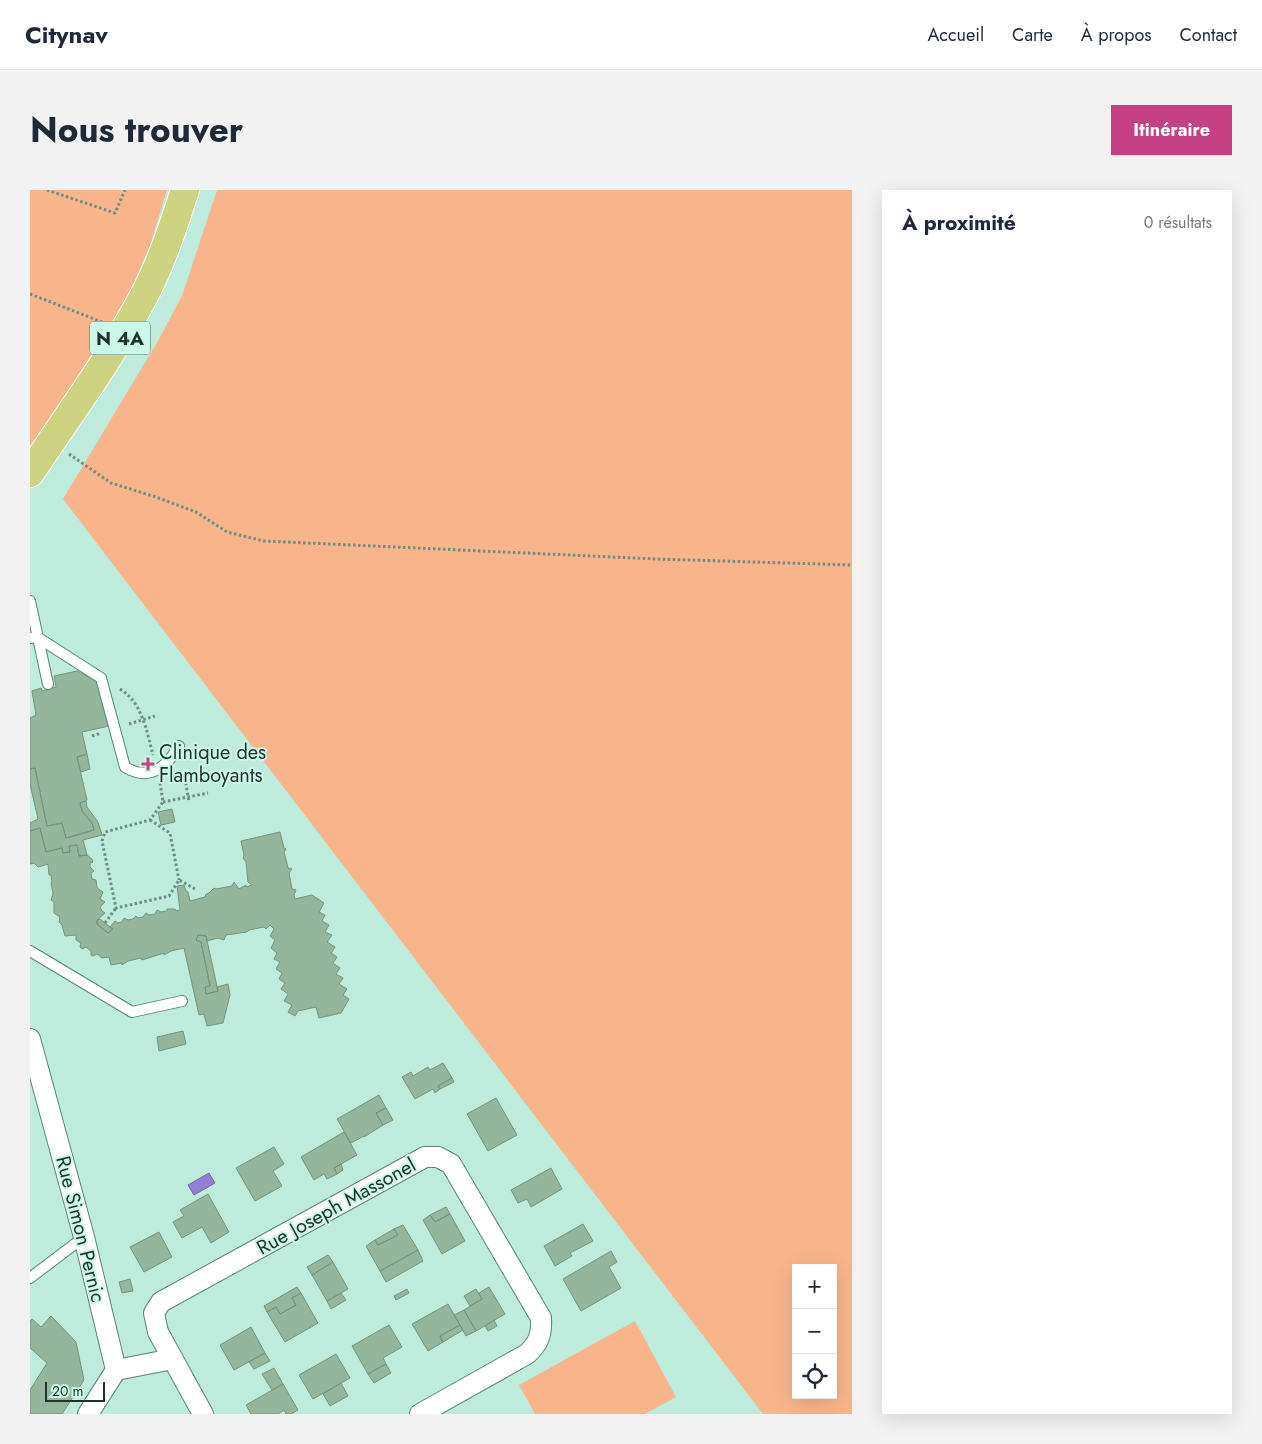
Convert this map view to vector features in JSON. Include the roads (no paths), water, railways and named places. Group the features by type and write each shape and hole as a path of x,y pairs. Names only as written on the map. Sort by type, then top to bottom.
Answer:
{"main road":[{"name":"N 4A","path":"30,473 124,331 147,289 165,250 185,190"}],"street":[{"name":"Rue Simon Pernic","path":"30,1039 84,1237 116,1370"},
{"name":"Rue Joseph Massonel","path":"203,1414 158,1332 154,1313 161,1302 425,1156 438,1156 451,1164 541,1318 542,1332 536,1346 528,1354 420,1414"},
{"path":"88,1414 116,1370 173,1359"}],"lane":[{"path":"30,601 33,637 48,684"},
{"path":"33,637 101,678 125,767 134,772 158,770 171,760 179,746"},
{"path":"30,951 132,1012 182,1001"},
{"path":"30,1278 84,1237"}],"place":[{"name":"Clinique des Flamboyants","path":"148,764"}]}
